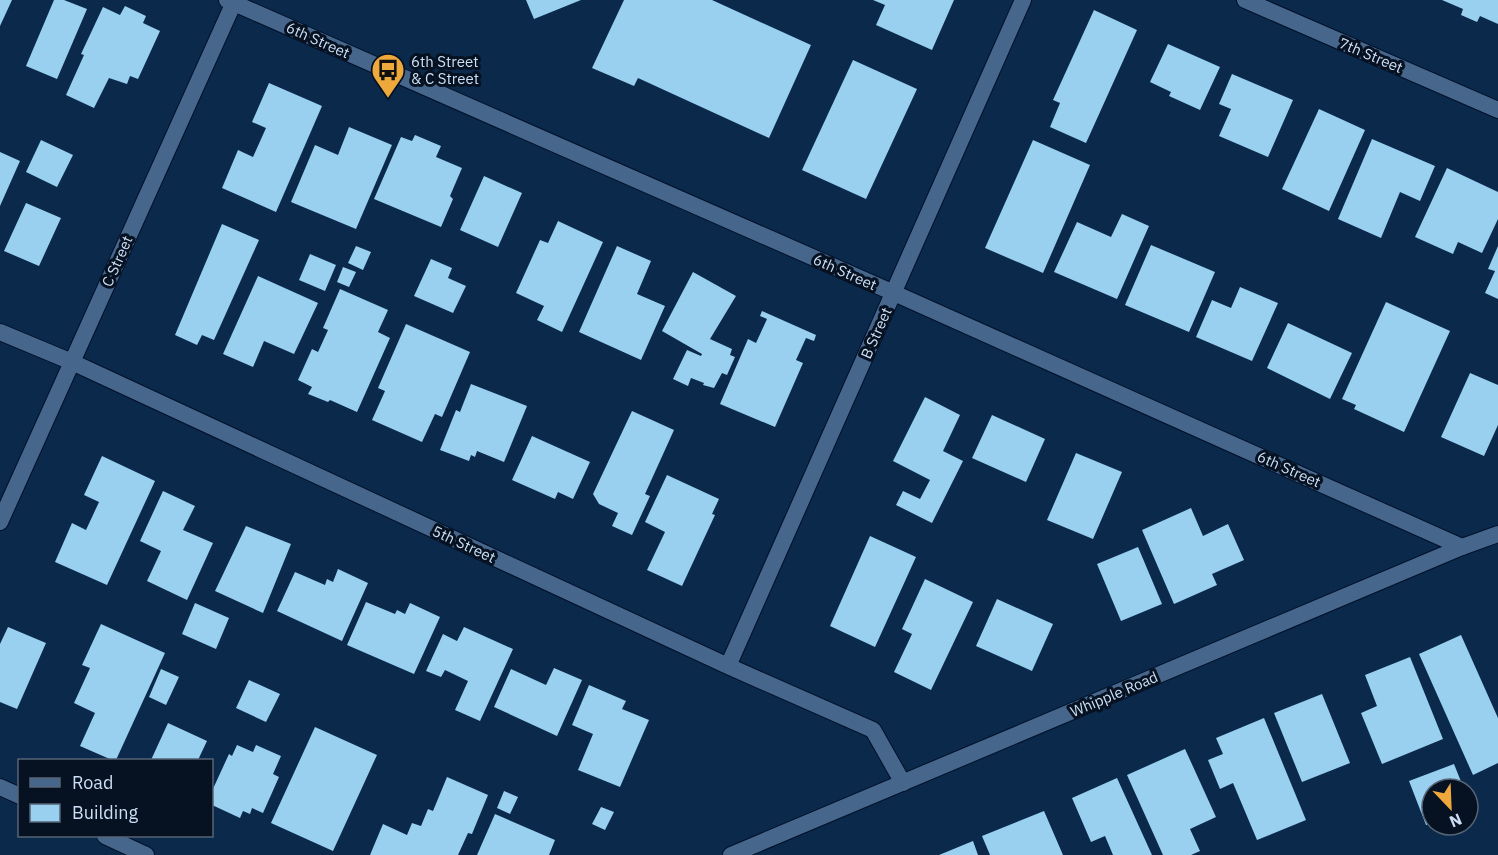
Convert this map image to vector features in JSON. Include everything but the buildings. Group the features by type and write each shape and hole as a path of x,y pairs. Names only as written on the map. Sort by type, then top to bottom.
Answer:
{"street":[{"name":"B Street","path":"728,666 1023,0"},
{"name":"7th Street","path":"1245,0 1498,110"},
{"name":"6th Street","path":"232,1 1462,547"},
{"name":"C Street","path":"0,522 232,1"},
{"name":"5th Street","path":"0,332 72,362 728,666 873,730 903,783"},
{"name":"Whipple Road","path":"731,855 1462,547 1498,534"},
{"path":"0,787 18,795"},
{"path":"107,837 146,855"}],"place":[{"name":"6th Street & C Street","path":"388,99"}]}
